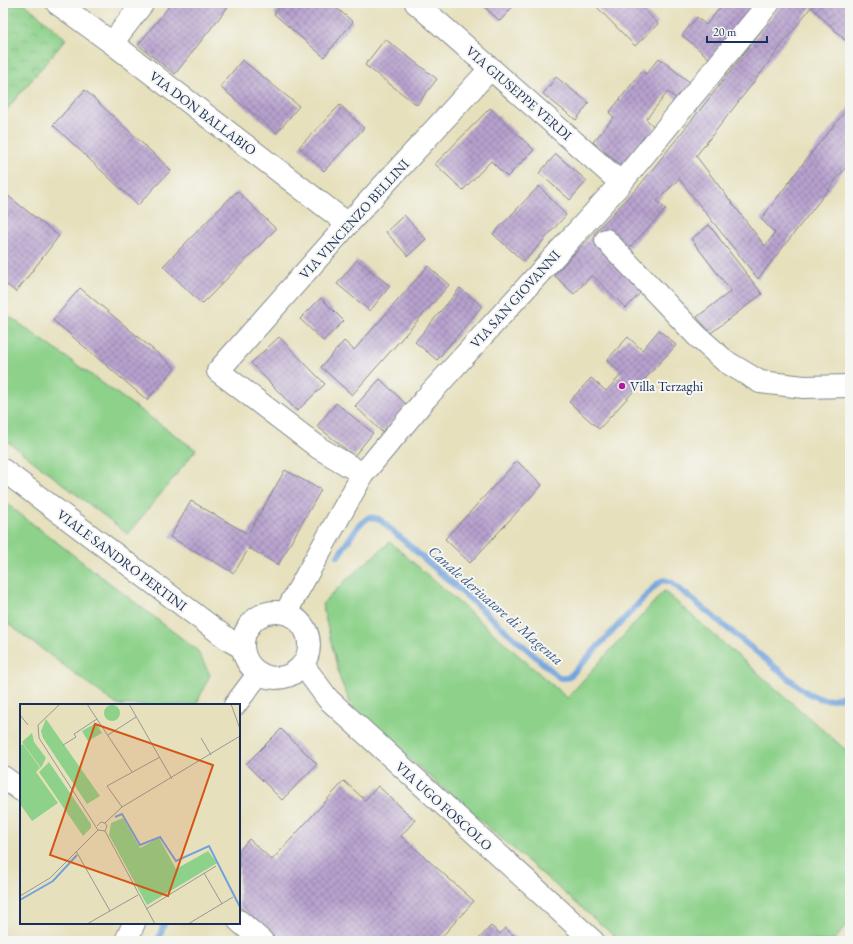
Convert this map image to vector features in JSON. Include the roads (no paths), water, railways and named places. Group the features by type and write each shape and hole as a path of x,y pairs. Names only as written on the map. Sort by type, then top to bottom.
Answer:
{"street":[{"name":"VIA DON BALLABIO","path":"57,3 112,43 348,224"},
{"path":"112,43 142,3"},
{"name":"VIA GIUSEPPE VERDI","path":"416,3 620,183"},
{"name":"VIA SAN GIOVANNI","path":"286,612 363,474 426,398 596,231 620,183 769,3"},
{"name":"VIA VINCENZO BELLINI","path":"363,474 319,448 218,371 348,224 491,68"},
{"path":"596,231 708,346 725,361 760,382 804,387 850,386"},
{"name":"VIALE SANDRO PERTINI","path":"3,470 229,640 243,648"},
{"path":"271,612 286,612 301,622 307,632 310,643 308,654 303,665 293,674 282,678 270,677 259,673 246,659 243,648 244,636 249,625 260,616 271,612"},
{"name":"VIA UGO FOSCOLO","path":"303,665 328,699 593,941"},
{"path":"236,704 259,673"},
{"path":"3,777 20,789"},
{"path":"240,922 262,941"},
{"path":"126,941 134,924"}],"waterway":[{"name":"Canale derivatore di Magenta","path":"338,556 358,526 369,517 379,519 560,678 567,678 572,674 658,583 663,580 671,582 803,690 815,697 826,699 837,698 850,693"},
{"path":"158,941 164,924"}],"place":[{"name":"Villa Terzaghi","path":"622,386"}]}
